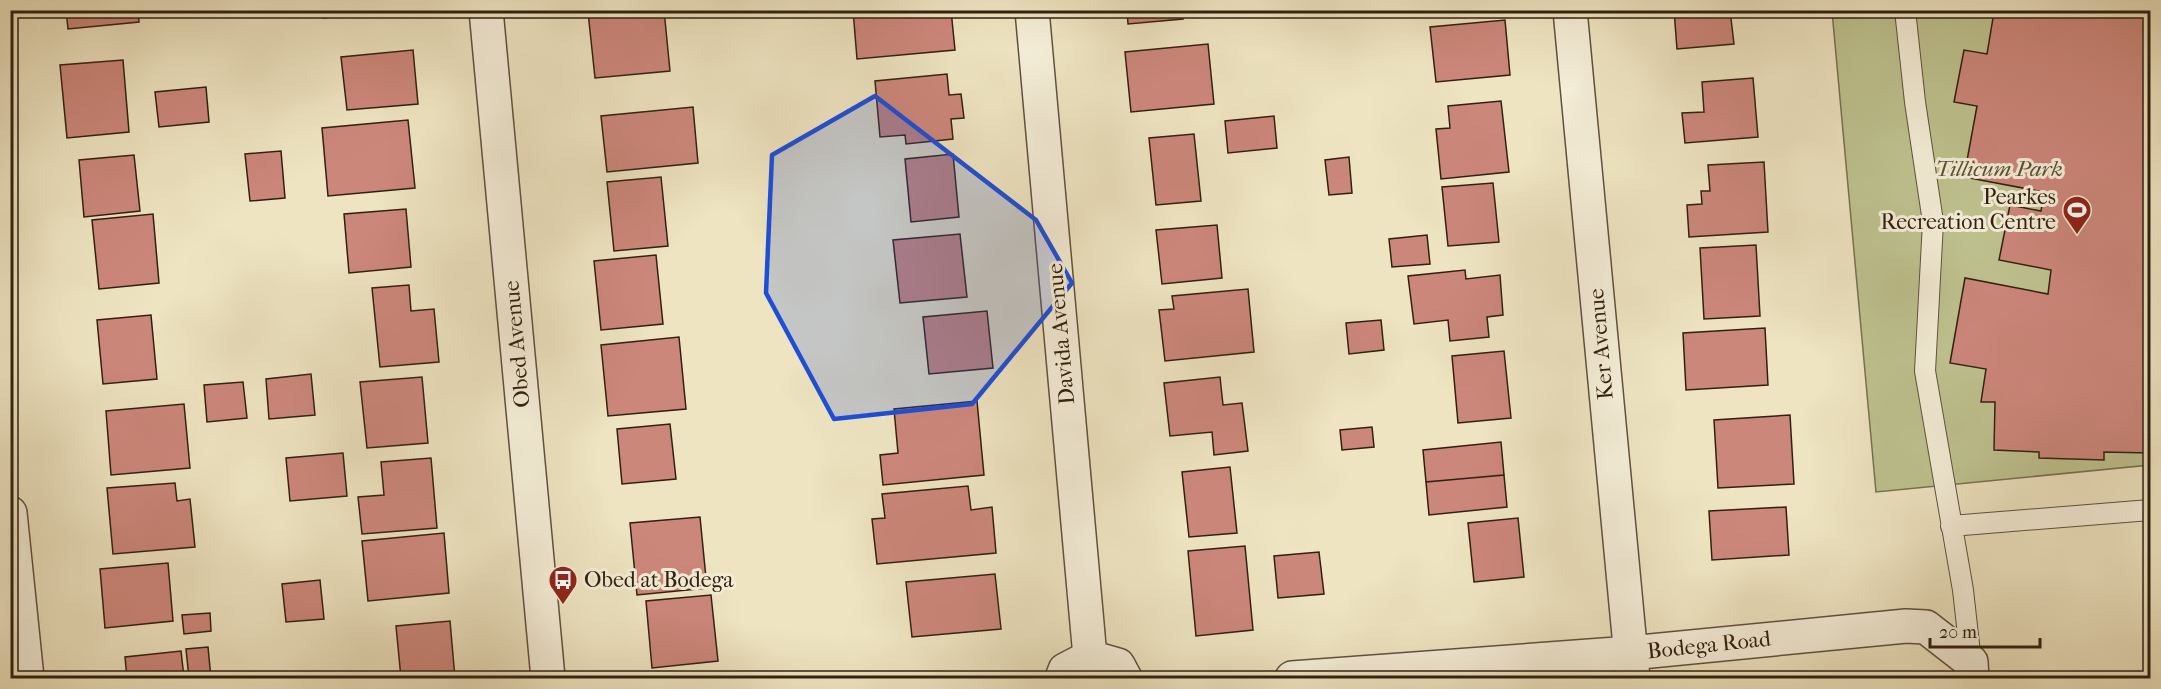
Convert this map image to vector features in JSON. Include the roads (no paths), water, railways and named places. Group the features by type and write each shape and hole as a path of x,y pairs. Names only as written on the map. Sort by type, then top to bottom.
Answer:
{"street":[{"name":"Obed Avenue","path":"486,10 548,678"},
{"name":"Davida Avenue","path":"1032,10 1090,657"},
{"name":"Ker Avenue","path":"1569,10 1631,666"},
{"path":"10,513 27,678"},
{"name":"Bodega Road","path":"1292,678 1631,666 1906,626 1926,627 1947,641 1972,670"},
{"path":"1062,678 1065,670 1090,657 1118,665 1125,678"}],"lane":[{"path":"1905,10 1915,102 1933,222 1925,371 1963,591 1972,670"},
{"path":"1951,526 2151,510"}],"place":[{"name":"Pearkes Recreation Centre","path":"2077,236"},
{"name":"Obed at Bodega","path":"563,606"}],"park label":[{"name":"Tillicum Park","path":"1999,169"}]}
